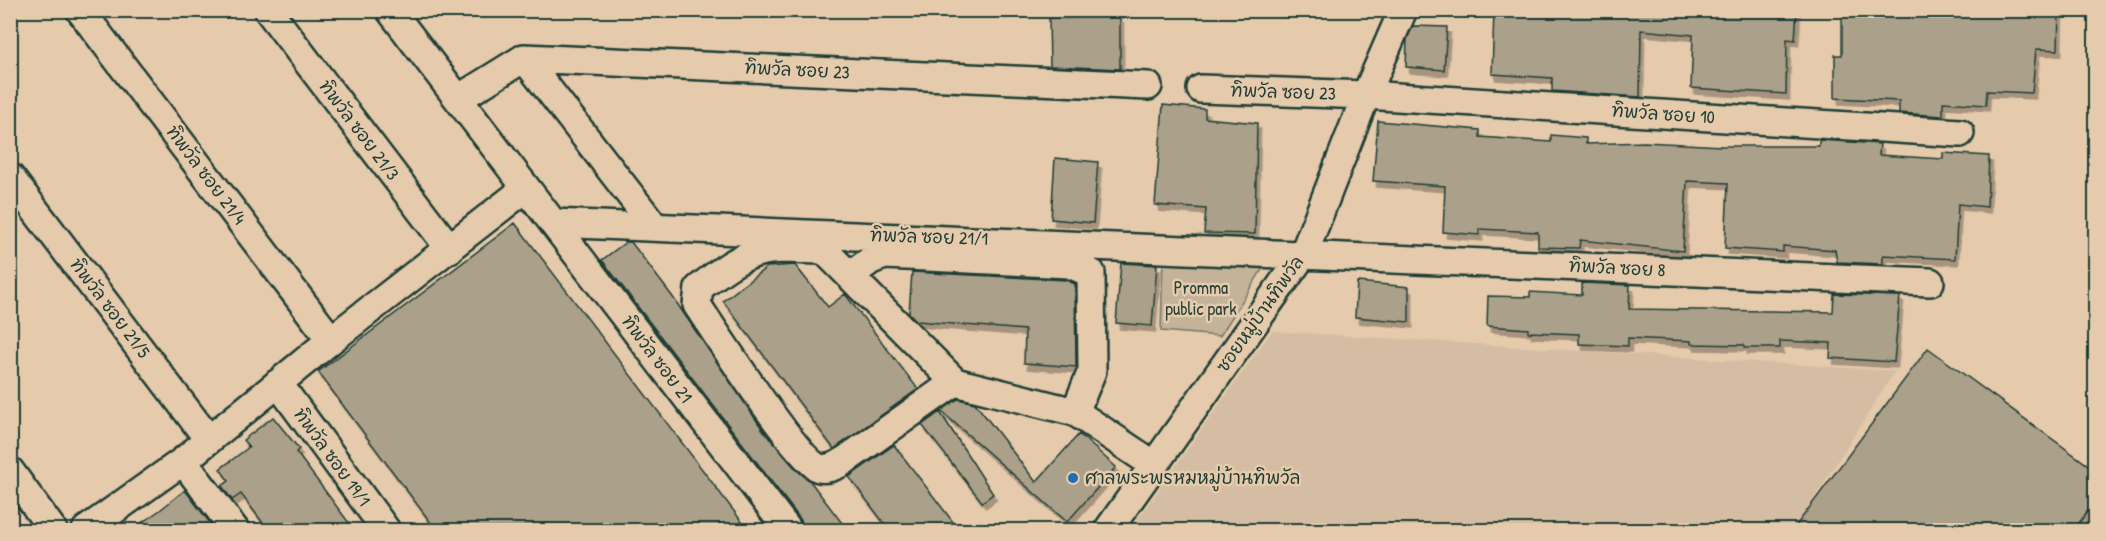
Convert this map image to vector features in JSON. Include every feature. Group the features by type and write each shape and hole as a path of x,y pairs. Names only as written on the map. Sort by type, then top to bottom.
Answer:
{"street":[{"name":"ทิพวัล ซอย 21/4","path":"80,10 331,340"},
{"name":"ทิพวัล ซอย 21/3","path":"268,10 450,249"},
{"name":"ทิพวัล ซอย 21","path":"390,10 788,531"},
{"name":"ซอยหมู่บ้านทิพวัล","path":"1108,531 1304,253 1366,95 1403,10"},
{"path":"458,99 524,58 656,226"},
{"name":"ทิพวัล ซอย 23","path":"524,58 1148,86"},
{"name":"ทิพวัล ซอย 23","path":"1201,89 1366,95"},
{"name":"ทิพวัล ซอย 10","path":"1366,95 1960,133"},
{"name":"ทิพวัล ซอย 21/5","path":"10,177 209,440"},
{"path":"88,530 183,461 331,340 526,188"},
{"name":"ทิพวัล ซอย 21/1","path":"553,223 1304,253"},
{"path":"955,382 841,463 830,468 820,468 809,461 761,398 697,305 696,297 699,288 735,260 773,248 824,250 955,382 1075,412 1154,465"},
{"name":"ทิพวัล ซอย 8","path":"1304,253 1930,282"},
{"path":"851,275 872,260 885,255 1069,264 1091,273 1092,371 1075,412"},
{"name":"ทิพวัล ซอย 19/1","path":"278,383 386,531"},
{"path":"183,461 235,531"},
{"path":"10,471 53,531"}],"shaded area":[{"path":"1272,331 1895,371 1794,530 1130,530"}],"green space":[{"name":"Promma public park","path":"1163,258 1265,265 1220,336 1161,331"}],"building":[{"path":"1494,10 1797,10 1795,40 1787,39 1786,94 1691,88 1693,35 1641,30 1640,97 1552,91 1552,78 1492,74"},
{"path":"1842,10 2059,10 2058,50 2036,49 2032,93 1987,91 1986,105 1943,102 1943,116 1899,113 1899,101 1835,98 1835,55 1842,55"},
{"path":"1120,17 1120,69 1050,66 1049,18"},
{"path":"1413,26 1447,27 1444,70 1406,67 1407,39"},
{"path":"1163,105 1205,109 1205,118 1257,123 1255,234 1204,233 1206,209 1155,205"},
{"path":"1378,121 1480,130 1480,137 1551,142 1551,135 1586,138 1586,144 1644,142 1722,146 1819,146 1819,140 1880,144 1879,155 1943,159 1943,153 1989,156 1987,207 1958,204 1955,259 1883,255 1883,264 1837,262 1835,250 1783,246 1783,252 1725,248 1728,183 1687,181 1683,251 1580,240 1579,248 1538,247 1538,232 1479,229 1479,235 1443,232 1445,186 1373,181"},
{"path":"1055,158 1098,162 1093,223 1051,219"},
{"path":"515,223 749,531 437,531 318,372"},
{"path":"626,242 631,242 672,296 763,430 797,470 810,481 848,531 803,531 801,520 602,260"},
{"path":"1121,263 1157,265 1152,326 1116,323"},
{"path":"795,265 828,307 845,294 918,389 834,449 723,301 767,267"},
{"path":"912,272 1066,280 1075,284 1076,367 1024,363 1025,330 917,321 909,313"},
{"path":"1357,282 1409,287 1409,322 1355,317"},
{"path":"1582,283 1630,285 1629,309 1833,312 1834,294 1900,296 1894,362 1830,358 1831,343 1780,341 1780,348 1744,348 1744,345 1691,344 1691,341 1628,338 1628,346 1579,344 1579,334 1528,332 1528,329 1487,326 1488,296 1530,297 1530,292 1582,295"},
{"path":"1928,348 2096,471 2096,500 2073,531 1792,531"},
{"name":"ศาลพระพรหมหมู่บ้านทิพวัล","path":"958,399 975,403 1036,482 1079,434 1116,467 1067,522 941,411"},
{"path":"940,412 993,494 982,502 922,425"},
{"path":"273,417 299,449 296,452 355,531 269,531 241,494 232,500 222,486 229,481 220,469 249,447 243,440"},
{"path":"894,445 960,531 890,531 849,477"},
{"path":"185,490 216,531 130,531 160,510"}],"place":[{"name":"ศาลพระพรหมหมู่บ้านทิพวัล","path":"1073,478"}]}
